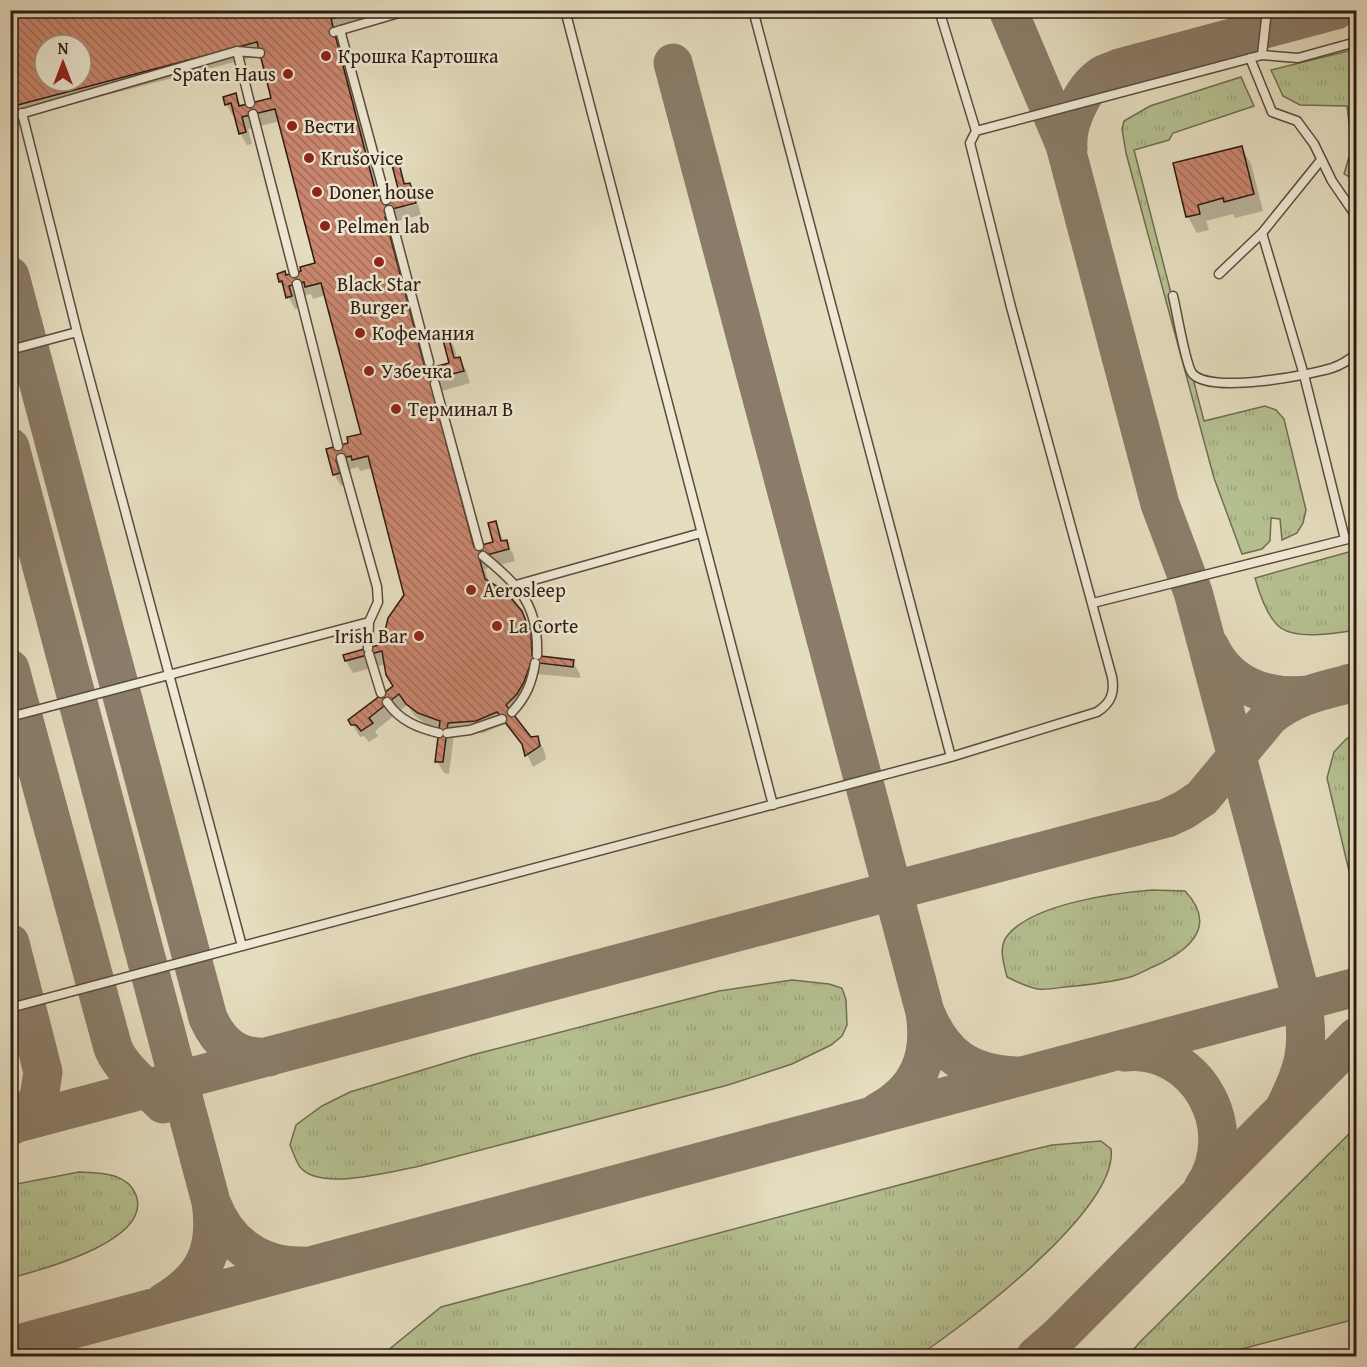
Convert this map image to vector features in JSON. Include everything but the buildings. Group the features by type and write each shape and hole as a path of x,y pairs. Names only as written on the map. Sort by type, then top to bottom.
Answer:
{"lane":[{"path":"386,200 337,31 409,10"},
{"path":"565,10 773,805"},
{"path":"753,10 951,757"},
{"path":"10,1008 951,757 1097,711 1108,703 1113,693 1112,677 997,254 970,142 976,131 939,10"},
{"path":"1262,55 1267,10"},
{"path":"976,131 1262,55 1298,57 1356,42"},
{"path":"237,51 250,103"},
{"path":"10,117 237,51 260,53"},
{"path":"1250,58 1272,112 1297,120 1314,144 1337,188 1356,216"},
{"path":"22,114 77,332 242,946"},
{"path":"253,114 294,273"},
{"path":"1219,274 1262,233 1321,160"},
{"path":"389,210 429,362"},
{"path":"1356,224 1356,253"},
{"path":"1262,233 1304,375 1345,540"},
{"path":"297,284 338,446"},
{"path":"1173,296 1189,366 1197,378 1215,383 1273,380 1334,367 1356,354"},
{"path":"10,350 77,332"},
{"path":"435,384 479,546"},
{"path":"342,458 377,587 378,602 369,622 369,651 381,693"},
{"path":"516,585 701,533"},
{"path":"1092,603 1356,537"},
{"path":"483,556 516,585 530,608 536,626 536,659 531,684 526,695 512,712"},
{"path":"10,717 369,622"},
{"path":"387,702 394,712 410,723 443,733 470,730 502,719"}],"green space":[{"path":"1352,50 1356,53 1356,181 1344,174 1352,147 1347,106 1300,105 1283,96 1271,70"},
{"path":"1241,77 1254,106 1173,133 1169,140 1134,150 1204,421 1265,406 1276,410 1284,419 1306,510 1303,523 1297,533 1282,540 1280,519 1271,518 1270,541 1262,549 1242,554 1214,478 1126,153 1122,129 1124,121 1150,106"},
{"path":"1356,550 1356,630 1307,635 1288,632 1276,624 1265,605 1255,578"},
{"path":"1356,734 1356,879 1349,871 1327,778 1334,752 1346,739"},
{"path":"1152,890 1185,891 1195,904 1199,915 1196,936 1168,960 1122,979 1052,989 1034,988 1007,977 1002,956 1004,941 1019,925 1054,908 1075,902"},
{"path":"792,980 829,984 842,988 846,1000 847,1025 842,1036 831,1045 792,1064 728,1085 420,1166 357,1178 323,1178 310,1174 300,1167 290,1145 296,1125 322,1106 350,1092 472,1055 719,991"},
{"path":"1356,1127 1356,1319 1215,1356 1128,1356 1139,1343"},
{"path":"1101,1141 1111,1149 1107,1174 1091,1202 1066,1233 1002,1293 918,1356 381,1356 441,1307 1027,1151 1052,1145"},
{"path":"79,1172 112,1175 132,1187 136,1195 137,1211 128,1226 112,1239 91,1251 11,1278 11,1185"}],"taxiway":[{"path":"1008,10 1065,145 1160,504 1193,592 1303,1004 1306,1034 1303,1059 1296,1083 1283,1111"},
{"path":"1068,148 1070,128 1077,108 1088,89 1105,73 1336,10"},
{"path":"673,63 925,1012 926,1043 919,1070 904,1093 878,1112"},
{"path":"10,276 208,1018 218,1036 231,1048 248,1056 269,1057"},
{"path":"10,447 211,1202 225,1229 246,1249 271,1262 302,1266"},
{"path":"1210,647 1228,672 1251,688 1278,695 1308,695"},
{"path":"10,669 113,1048 128,1071 163,1104"},
{"path":"10,1125 1167,818 1202,798 1269,717 1300,698 1356,682"},
{"path":"10,943 43,1072 39,1098 24,1117 13,1125"},
{"path":"10,1346 1356,987"},
{"path":"925,1012 940,1040 960,1060 984,1071 1016,1076"},
{"path":"1036,1356 1058,1337 1356,1037"},
{"path":"1125,1052 1151,1053 1173,1062 1192,1076 1206,1095 1215,1117 1218,1141 1214,1165 1203,1188"},
{"path":"164,1302 190,1283 206,1261 212,1234 211,1202"}],"place":[{"name":"Крошка Картошка","path":"326,56"},
{"name":"Spaten Haus","path":"288,74"},
{"name":"Вести","path":"292,126"},
{"name":"Krušovice","path":"309,158"},
{"name":"Doner house","path":"317,192"},
{"name":"Pelmen lab","path":"325,226"},
{"name":"Black Star Burger","path":"379,262"},
{"name":"Кофемания","path":"360,333"},
{"name":"Узбечка","path":"369,371"},
{"name":"Терминал B","path":"396,409"},
{"name":"Aerosleep","path":"471,590"},
{"name":"La Corte","path":"497,626"},
{"name":"Irish Bar","path":"419,636"}]}
